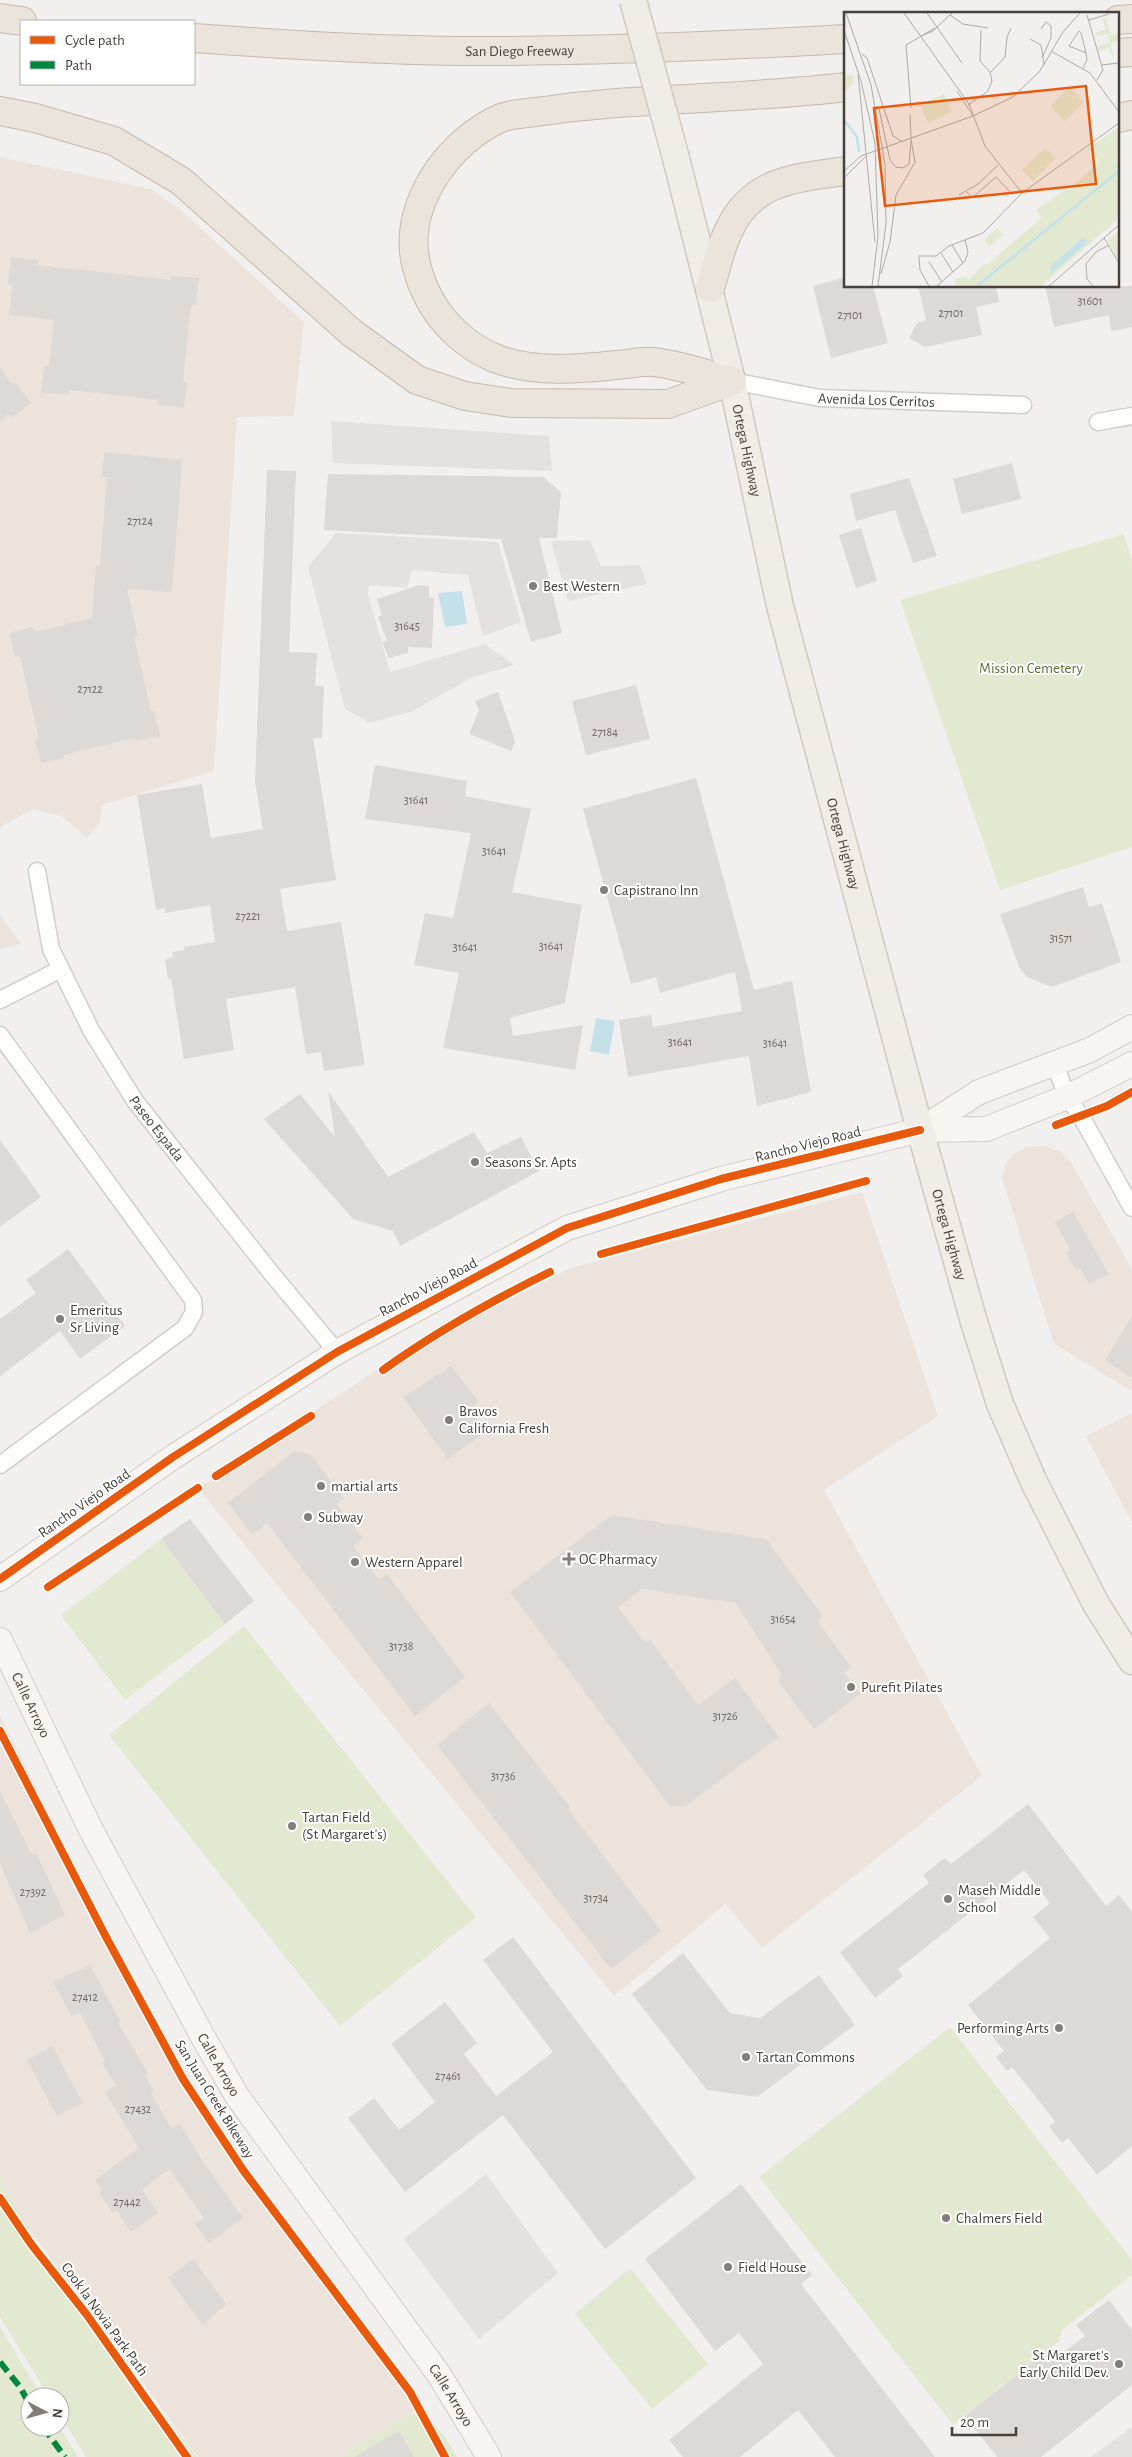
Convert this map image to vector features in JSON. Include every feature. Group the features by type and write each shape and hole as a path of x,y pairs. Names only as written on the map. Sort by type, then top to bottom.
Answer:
{"highway":[{"path":"0,18 20,21"},
{"name":"San Diego Freeway","path":"195,38 289,45 479,51 752,44 844,39"},
{"path":"732,380 653,362 575,369 532,366 497,359 474,346 447,324 436,311 422,287 415,256 416,225 421,202 435,175 468,138 502,118 585,105 844,87"},
{"path":"0,111 35,118 114,141 181,181 352,333 417,380 465,396 511,403 668,404 732,380"},
{"path":"710,288 729,229 749,200 769,186 789,179 844,171"}],"main road":[{"name":"Ortega Highway","path":"633,0 710,288 732,380 780,606 920,1130 974,1322 1000,1404 1034,1482 1096,1604 1132,1661"},
{"name":"Rancho Viejo Road","path":"920,1130 979,1092 1090,1050 1132,1027"},
{"name":"Rancho Viejo Road","path":"0,1579 173,1457 337,1352 567,1228 721,1179 920,1130 986,1129 1067,1096 1132,1064"},
{"name":"Calle Arroyo","path":"0,1640 91,1830 232,2087 276,2151 440,2376 489,2457"}],"street":[{"name":"Avenida Los Cerritos","path":"732,380 789,393 832,398 1023,405"},
{"path":"1098,422 1132,416"},
{"name":"Paseo Espada","path":"37,871 51,949 91,1030 135,1101 272,1274 337,1352"},
{"path":"0,1000 61,969"},
{"path":"0,1035 193,1300 194,1312 184,1328 0,1465"},
{"path":"1055,1064 1067,1096 1082,1118 1132,1208"}],"shaded area":[{"path":"0,157 151,189 182,211 304,322 294,416 237,417 214,771 102,805 100,823 87,838 63,817 33,809 2,826 0,830"},
{"path":"331,421 549,436 552,471 333,463"},
{"path":"336,533 498,542 521,622 483,636 468,575 412,570 407,588 369,585 368,595 390,672 485,644 514,665 471,678 413,711 370,723 345,709 308,567"},
{"path":"590,540 601,566 640,565 647,584 568,601 551,541"},
{"path":"0,914 21,944 0,949"},
{"path":"1045,1146 1060,1151 1070,1161 1132,1269 1132,1391 1054,1344 1002,1178 1006,1163 1015,1153 1027,1147"},
{"path":"862,1192 938,1416 824,1490 982,1776 762,1948 726,1904 614,1996 198,1488 384,1365 570,1268"},
{"path":"1132,1413 1132,1522 1086,1436"},
{"path":"0,1715 151,2016 188,2077 248,2168 421,2407 341,2457 198,2457 29,2229 0,2183"},
{"path":"486,2174 558,2273 479,2339 404,2239"},
{"path":"1132,2427 1132,2457 1091,2457"}],"green space":[{"name":"Mission Cemetery","path":"1124,534 1132,561 1132,847 1000,890 900,600"},
{"path":"161,1539 225,1624 125,1700 61,1615"},
{"name":"Tartan Field (St Margaret's)","path":"244,1626 476,1917 340,2026 109,1735"},
{"name":"Chalmers Field","path":"950,2027 1132,2260 1132,2275 1062,2330 1059,2341 953,2425 759,2177"},
{"path":"0,2176 45,2260 197,2457 86,2457 70,2431 70,2387 43,2387 0,2317"},
{"path":"630,2268 708,2364 652,2409 575,2314"},
{"path":"0,2327 36,2387 20,2387 20,2437 66,2437 78,2457 0,2457"},
{"path":"419,2412 444,2435 457,2457 339,2457 408,2415"}],"water":[{"path":"462,591 467,624 445,627 438,593"},
{"path":"596,1018 615,1021 609,1055 590,1051"}],"building":[{"path":"11,257 38,260 38,265 171,280 171,276 199,278 196,305 191,305 183,382 187,382 184,408 158,405 158,400 69,390 69,395 41,392 44,366 49,366 54,320 9,315 12,286 8,285"},
{"path":"844,278 844,288 874,288 888,343 831,358 813,286"},
{"path":"1120,286 1132,286 1132,327 1111,331 1109,315 1054,327 1045,288 1120,288"},
{"path":"918,288 996,288 999,302 976,307 982,335 925,347 909,338 917,323 926,320"},
{"path":"0,367 12,384 15,382 31,403 11,418 8,414 0,421"},
{"path":"104,452 182,460 172,592 127,589 138,636 134,637 151,711 154,710 160,736 136,741 135,738 63,755 64,758 41,763 35,740 39,739 20,656 15,657 9,633 33,627 35,632 92,618 96,565 100,566 107,477 102,477"},
{"path":"1012,463 1021,499 962,514 953,479"},
{"path":"267,470 296,471 289,652 317,653 315,686 324,686 322,738 313,738 336,880 280,889 287,931 341,922 365,1065 324,1071 321,1052 306,1054 295,987 226,999 234,1050 184,1059 171,978 168,979 165,959 173,957 172,952 185,950 184,947 215,942 210,905 165,913 165,908 156,910 137,795 202,784 211,838 263,829 255,781"},
{"name":"Best Western","path":"328,474 543,477 561,492 557,538 539,538 562,633 531,642 501,539 324,530"},
{"path":"909,478 937,556 913,563 895,510 856,521 850,494"},
{"path":"861,528 877,581 856,588 839,535"},
{"path":"419,585 429,586 429,598 434,598 432,648 408,647 408,653 389,658 382,642 387,641 378,617 382,615 377,599"},
{"path":"636,685 650,739 586,755 572,701"},
{"path":"498,692 515,741 511,751 469,734 479,710 475,701"},
{"path":"375,765 467,781 465,796 531,809 512,892 582,905 565,1003 510,1018 513,1036 583,1025 575,1070 443,1048 459,973 414,965 425,913 453,918 471,833 365,819"},
{"name":"Capistrano Inn","path":"696,778 754,990 792,981 811,1092 757,1106 749,1056 628,1077 619,1020 651,1015 653,1027 742,1011 735,972 660,993 656,977 631,984 583,809"},
{"path":"1083,887 1089,907 1102,903 1121,962 1052,987 1027,977 1019,967 1000,914"},
{"name":"Seasons Sr. Apts","path":"328,1091 388,1177 474,1132 487,1153 521,1137 539,1171 400,1246 393,1231 353,1219 264,1119 300,1094 335,1137"},
{"path":"0,1140 41,1197 0,1227"},
{"path":"1073,1212 1109,1274 1089,1284 1080,1268 1076,1270 1066,1253 1070,1250 1055,1222"},
{"name":"Emeritus Sr Living","path":"68,1249 125,1326 80,1359 60,1331 0,1376 0,1319 36,1293 26,1280"},
{"path":"1132,1316 1132,1378 1105,1360"},
{"name":"Bravos California Fresh","path":"451,1366 479,1402 470,1408 485,1432 448,1459 403,1397"},
{"path":"294,1451 311,1455 344,1498 336,1504 363,1538 353,1546 379,1580 387,1574 465,1677 415,1716 267,1523 252,1535 228,1503"},
{"path":"612,1515 766,1539 822,1615 818,1622 851,1667 844,1672 860,1694 814,1729 778,1681 781,1674 736,1603 642,1589 618,1607 645,1643 650,1640 698,1705 735,1678 779,1737 684,1807 669,1805 510,1592"},
{"path":"190,1519 254,1601 225,1624 161,1539"},
{"path":"489,1703 570,1807 568,1809 661,1931 611,1969 437,1745"},
{"path":"0,1791 32,1855 36,1853 65,1915 30,1933 0,1863"},
{"name":"Performing Arts","path":"1028,1804 1106,1906 1119,1895 1132,1912 1132,2146 1097,2175 1068,2138 1062,2143 1049,2126 1055,2121 1012,2067 1007,2071 996,2057 1004,2051 968,2005 1050,1938 1033,1917 1050,1903 1024,1870 898,1969 903,1976 875,1998 840,1952 929,1883 923,1875 945,1858 951,1864"},
{"path":"513,1937 696,2178 605,2249 503,2115 405,2192 348,2118 374,2098 399,2130 435,2102 391,2044 445,2002 477,2043 464,2054 496,2096 553,2052 483,1960"},
{"name":"Tartan Commons","path":"683,1953 730,2013 760,2018 819,1975 855,2025 757,2097 707,2090 632,1994"},
{"path":"90,1965 120,2021 118,2023 148,2073 145,2075 154,2091 151,2094 172,2129 180,2124 203,2162 243,2218 209,2243 195,2224 204,2218 169,2169 142,2190 158,2213 131,2232 116,2210 113,2213 99,2193 102,2190 95,2180 139,2148 105,2092 116,2085 102,2063 105,2061 80,2013 72,2016 53,1982"},
{"path":"52,2046 83,2103 57,2116 27,2060"},
{"path":"741,2184 812,2275 801,2284 935,2457 835,2457 798,2410 740,2457 683,2457 669,2440 763,2364 739,2333 715,2351 645,2259"},
{"path":"193,2259 226,2304 203,2325 168,2278"},
{"path":"1109,2300 1132,2330 1132,2385 1041,2457 997,2457 965,2416 1048,2350 1055,2359 1085,2336 1076,2325"},
{"path":"399,2431 414,2457 354,2457"}],"marked path":[{"path":"0,2362 20,2387"},
{"path":"50,2437 65,2457"}],"cycle path":[{"path":"1056,1125 1107,1106 1132,1092"},
{"path":"0,1579 173,1457 337,1352 567,1228 721,1179 920,1130"},
{"path":"601,1254 866,1181"},
{"path":"383,1370 464,1318 550,1272"},
{"path":"216,1476 311,1416"},
{"path":"48,1587 198,1488"},
{"name":"San Juan Creek Bikeway","path":"0,1731 105,1935 183,2079 243,2170 410,2392 445,2457"},
{"name":"Cook la Novia Park Path","path":"0,2198 31,2244 87,2315 187,2457"}],"place":[{"name":"Best Western","path":"533,586"},
{"name":"Capistrano Inn","path":"604,890"},
{"name":"Seasons Sr. Apts","path":"475,1162"},
{"name":"Emeritus Sr Living","path":"60,1319"},
{"name":"Bravos California Fresh","path":"449,1420"},
{"name":"martial arts","path":"321,1486"},
{"name":"Subway","path":"308,1517"},
{"name":"OC Pharmacy","path":"569,1559"},
{"name":"Western Apparel","path":"355,1562"},
{"name":"Purefit Pilates","path":"851,1687"},
{"name":"Tartan Field (St Margaret's)","path":"292,1826"},
{"name":"Maseh Middle School","path":"948,1899"},
{"name":"Performing Arts","path":"1059,2028"},
{"name":"Tartan Commons","path":"746,2057"},
{"name":"Chalmers Field","path":"946,2218"},
{"name":"Field House","path":"728,2267"},
{"name":"St Margaret's Early Child Dev.","path":"1119,2364"}]}
